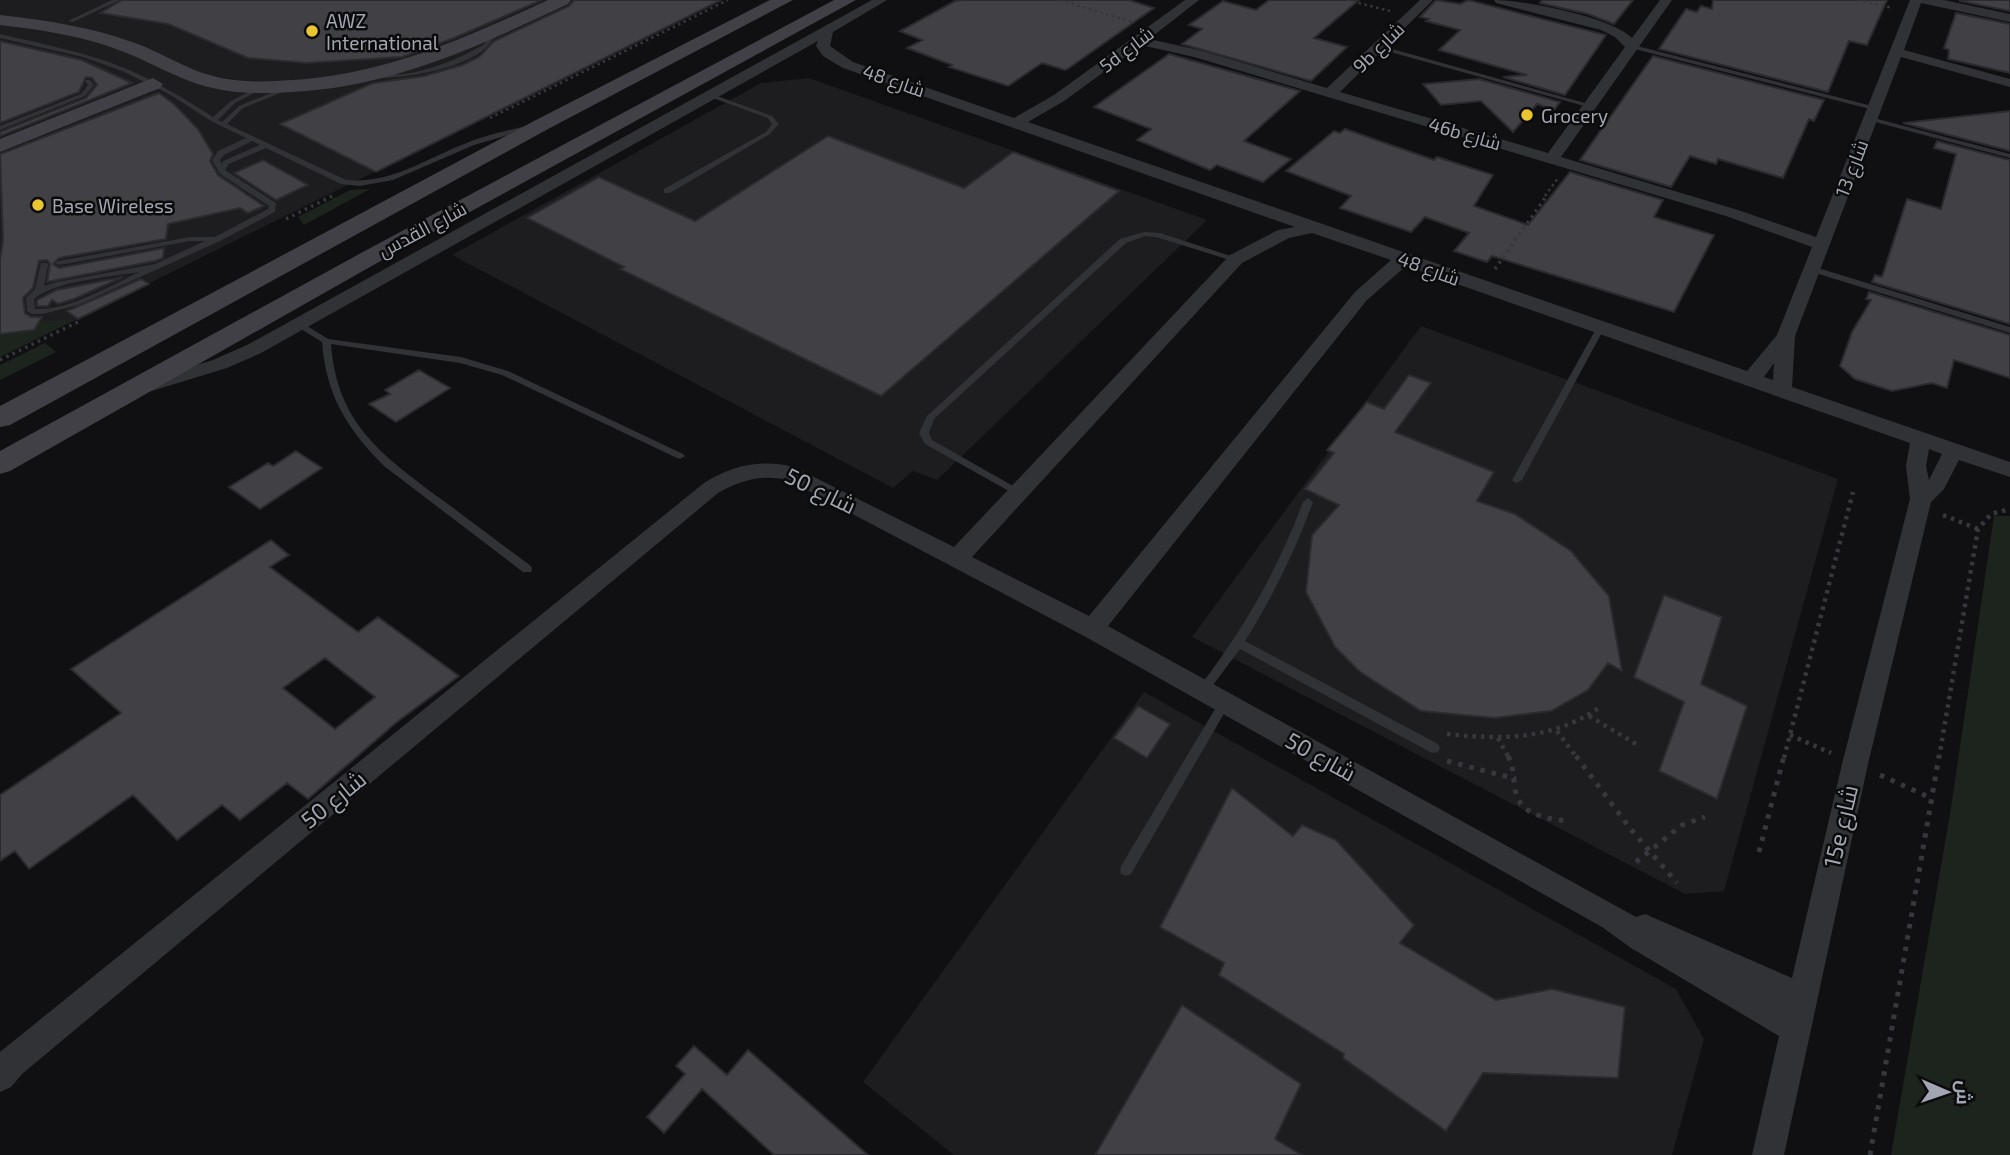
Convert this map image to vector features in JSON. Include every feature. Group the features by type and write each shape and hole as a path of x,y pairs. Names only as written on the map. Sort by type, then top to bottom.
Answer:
{"main road":[{"path":"0,12 71,21 135,37 227,73 248,77 300,78 358,71 411,58 542,0"},
{"path":"0,20 83,33 131,48 212,82 292,87 374,76 419,64 562,0"},
{"name":"شارع القدس","path":"0,418 544,124 784,0"},
{"name":"شارع القدس","path":"0,464 122,394 847,0"},
{"path":"0,146 153,84"},
{"path":"634,116 712,96"}],"street":[{"path":"122,394 220,364 254,349 881,0"},
{"name":"5d شارع","path":"1023,125 1193,0"},
{"name":"9b شارع","path":"1330,93 1427,0"},
{"path":"1500,0 1606,27 1620,34 1633,47"},
{"path":"1552,159 1666,0"},
{"path":"1926,0 2010,18"},
{"name":"شارع 13","path":"1782,390 1786,336 1914,6"},
{"name":"شارع 48","path":"827,30 823,46 828,53 848,65"},
{"name":"46b شارع","path":"1146,34 1198,54 1823,240"},
{"path":"1894,56 2010,83"},
{"name":"شارع 48","path":"766,64 812,60 848,65 2010,470"},
{"path":"956,560 1236,259 1284,234 1311,228"},
{"path":"1361,296 1385,253"},
{"path":"1092,629 1361,296 1403,259"},
{"name":"شارع 13","path":"1751,380 1786,336"},
{"name":"15e شارع","path":"1768,1155 1854,764 1920,503 1916,466 1921,439"},
{"name":"15e شارع","path":"1920,503 1937,485 1954,450"},
{"name":"شارع 50","path":"4,1069 729,476 751,469 774,468 794,474 1092,629 1214,696 1612,917 1641,938 1796,1030"},
{"name":"شارع 50","path":"1612,917 1676,940 1802,998"}],"lane":[{"path":"71,21 117,0"},
{"path":"0,36 85,56 153,84 213,120 344,182 369,185 384,182 488,138 544,124"},
{"path":"1378,47 1590,106"},
{"path":"1633,47 2010,156"},
{"path":"0,126 83,95 91,85 88,81"},
{"path":"0,126 73,94 76,90 74,87"},
{"path":"213,120 233,102 261,87"},
{"path":"223,124 230,115 254,100 292,87"},
{"path":"667,191 774,129 776,124 770,117 712,96"},
{"path":"157,266 57,284 39,290 30,298 29,306 31,311 50,312 157,266 217,239 272,210 273,205 222,169 216,160 218,156 253,138"},
{"path":"222,169 226,163 266,145"},
{"path":"1019,493 928,442 924,433 930,418 1123,241 1144,234 1157,235 1236,259"},
{"path":"59,264 190,239 217,239"},
{"path":"39,290 44,265"},
{"path":"1812,269 2010,330"},
{"path":"299,324 327,341 434,356 505,373 680,456"},
{"path":"1517,480 1601,327"},
{"path":"327,341 329,376 334,393 344,412 371,448 387,464 527,569"},
{"path":"1126,870 1240,643 1276,580 1308,502"},
{"path":"1240,643 1434,748"}],"path":[{"path":"1060,0 1146,34"},
{"path":"1347,0 1410,16"},
{"path":"1858,0 1914,6"},
{"path":"1482,287 1568,163"},
{"path":"1759,852 1853,492"},
{"path":"1920,503 1978,528"},
{"path":"1870,1155 1978,528 1983,518 1995,510 2010,509"},
{"path":"1516,779 1453,764 1440,757 1434,748 1431,733 1498,738 1558,731 1589,716 1600,707"},
{"path":"1589,716 1636,744"},
{"path":"1558,731 1629,827 1677,883"},
{"path":"1498,738 1510,758 1516,779 1517,798 1527,811 1550,821 1567,821"},
{"path":"1636,862 1682,825 1704,817"}],"shaded area":[{"path":"0,0 722,0 0,357"},
{"path":"809,78 1207,220 937,480 913,471 893,488 452,255 761,83"},
{"path":"370,189 304,225 298,217 350,190"},
{"path":"75,320 0,357 0,325 13,333 34,330 39,321"},
{"path":"1421,326 1838,479 1724,891 1685,894 1192,637"},
{"path":"45,343 56,352 0,380 0,365"},
{"path":"1994,516 2010,516 2010,1155 1891,1155 1951,808"},
{"path":"1144,692 1676,989 1704,1039 1672,1155 954,1155 863,1082"}],"building":[{"name":"AWZ International","path":"122,0 542,0 402,57 306,63 248,58 168,24 100,13"},
{"path":"574,0 721,0 376,172 280,124 373,83 424,76 462,65 479,57 494,41 569,6"},
{"path":"961,0 1129,0 1154,8 1069,68 1065,70 1042,63 1008,86 949,67 952,65 907,48 922,40 900,31"},
{"path":"1269,0 1359,0 1314,38 1347,47 1311,81 1182,44 1202,29 1189,25 1223,1 1256,10"},
{"path":"1436,0 1460,4 1468,0 1606,35 1565,95 1503,77 1527,75 1439,50 1460,30 1420,17"},
{"path":"1542,0 1633,0 1614,24 1588,14 1540,3"},
{"path":"1713,0 1887,0 1867,45 1849,41 1828,92 1659,49 1686,9 1697,12 1701,6 1712,9"},
{"path":"1960,0 2010,0 2010,11 1960,1"},
{"path":"1956,13 2010,24 2010,73 1948,59 1949,50 1944,48"},
{"path":"0,41 82,60 132,83 0,136 0,132 86,98 97,85 92,78 86,77 79,92 0,123"},
{"path":"1169,54 1300,91 1244,141 1291,159 1263,182 1217,165 1210,170 1137,140 1151,129 1094,107"},
{"path":"1653,56 1824,100 1814,121 1809,119 1783,178 1718,159 1716,164 1690,156 1671,187 1580,160"},
{"path":"1479,79 1560,102 1554,110 1537,104 1513,132 1481,101 1441,105 1423,84"},
{"path":"159,93 198,129 213,154 210,161 218,175 264,206 248,213 240,208 168,224 166,239 59,258 53,264 59,268 164,248 163,258 155,261 47,282 50,264 47,260 39,261 33,288 23,298 25,313 31,317 42,317 34,330 0,334 0,259 3,241 0,154"},
{"path":"2010,111 2010,151 1903,123"},
{"path":"1345,129 1434,160 1437,157 1493,175 1474,206 1528,225 1570,172 1663,200 1654,217 1714,235 1674,312 1492,256 1487,262 1454,251 1469,233 1425,217 1411,232 1340,208 1351,196 1286,171 1334,131 1340,133"},
{"path":"828,136 964,188 1013,152 1119,191 881,396 620,269 624,267 527,218 599,177 695,221"},
{"path":"1937,141 2010,160 2010,324 1872,282 1875,275 1882,277 1907,199 1941,209 1956,154 1934,148"},
{"path":"263,160 308,185 276,200 234,173"},
{"path":"123,277 74,299 58,304 52,300 48,306 37,306 37,300 56,290"},
{"path":"141,279 149,284 78,319 67,311"},
{"path":"1869,292 2010,335 2010,378 1954,360 1947,388 1932,383 1892,391 1855,379 1840,366 1852,332 1871,300 1866,299"},
{"path":"419,370 450,388 396,422 369,404 390,394 385,390"},
{"path":"1409,375 1431,383 1395,432 1494,472 1477,501 1515,514 1571,551 1609,596 1622,671 1608,663 1588,690 1551,711 1494,718 1421,711 1360,672 1335,647 1306,592 1312,535 1339,505 1305,489 1334,453 1327,450 1367,402 1384,409"},
{"path":"296,451 322,468 260,509 229,487 268,463 273,466"},
{"path":"271,540 289,555 270,567 358,632 378,617 459,676 397,722 308,799 287,783 240,820 222,805 177,840 133,795 29,869 15,851 0,861 0,795 121,713 71,669","holes":["325,658 375,697 335,729 283,688"]},
{"path":"1664,595 1722,617 1701,684 1747,706 1717,799 1659,771 1684,702 1634,677"},
{"path":"1138,706 1170,724 1147,758 1114,738"},
{"path":"1232,788 1293,836 1302,825 1336,840 1414,925 1400,943 1496,1000 1552,989 1625,1007 1618,1078 1483,1073 1446,1131 1343,1058 1344,1054 1219,975 1224,963 1160,927"},
{"path":"1182,1005 1301,1084 1275,1139 1302,1155 1095,1155"},
{"path":"694,1046 727,1075 748,1050 868,1155 774,1155 702,1089 664,1133 647,1117 685,1074 676,1066"}],"place":[{"name":"AWZ International","path":"312,31"},
{"name":"Grocery","path":"1527,115"},
{"name":"Base Wireless","path":"38,205"}]}
